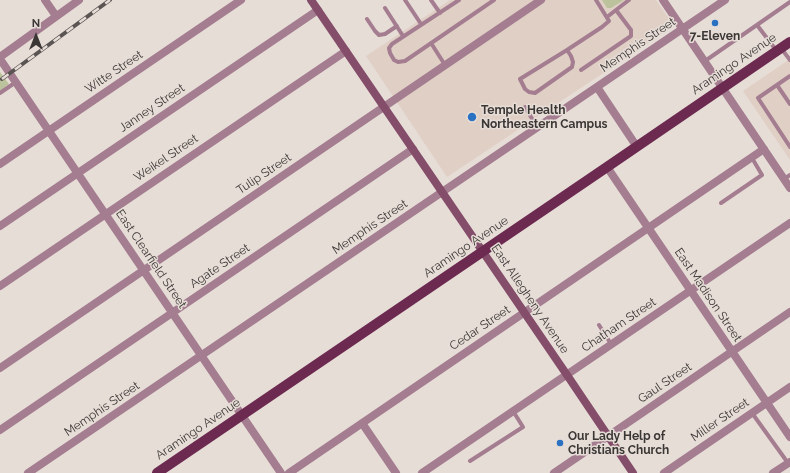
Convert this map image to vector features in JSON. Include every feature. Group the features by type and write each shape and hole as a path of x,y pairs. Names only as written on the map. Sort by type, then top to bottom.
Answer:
{"main road":[{"name":"East Allegheny Avenue","path":"311,0 633,473"},
{"name":"Aramingo Avenue","path":"156,473 783,47"}],"street":[{"path":"45,0 56,16"},
{"path":"0,58 78,0"},
{"name":"Witte Street","path":"0,164 241,0"},
{"name":"Tulip Street","path":"0,368 541,0"},
{"path":"663,0 764,149 787,177 790,188"},
{"name":"Memphis Street","path":"28,473 725,0"},
{"name":"Janney Street","path":"0,226 318,10"},
{"name":"Weikel Street","path":"0,286 346,51"},
{"name":"East Clearfield Street","path":"0,58 281,473"},
{"path":"597,87 637,147"},
{"name":"Agate Street","path":"0,430 413,149"},
{"name":"Cedar Street","path":"289,473 764,149"},
{"name":"East Madison Street","path":"607,167 790,436"},
{"name":"Chatham Street","path":"422,473 790,223"},
{"name":"Gaul Street","path":"554,473 790,312"},
{"name":"Miller Street","path":"664,473 790,387"},
{"path":"362,423 396,473"},
{"path":"773,473 789,462"}],"lane":[{"path":"406,0 422,24"},
{"path":"431,0 440,13"},
{"path":"457,0 440,13 392,44 389,48 394,60 398,62 405,61 494,0"},
{"path":"566,50 571,56 573,62 572,67 535,93 529,92 525,89 520,79 602,27 609,21 596,0"},
{"path":"607,16 630,0"},
{"path":"705,61 790,2"},
{"path":"385,8 403,36"},
{"path":"581,70 631,36 631,30 616,10"},
{"path":"367,19 379,35 385,34 397,26"},
{"path":"757,25 783,47 790,60"},
{"path":"431,43 445,65"},
{"path":"790,76 758,98 790,147"},
{"path":"0,93 16,82"},
{"path":"777,85 790,104"},
{"path":"525,107 537,127"},
{"path":"721,203 762,175 752,158"},
{"path":"599,325 612,344"},
{"path":"470,461 523,427 513,411"},
{"path":"752,413 789,462"}],"shaded area":[{"name":"Temple Health Northeastern Campus","path":"450,0 656,0 674,26 447,177 366,56"},
{"path":"790,59 790,160 743,91"}],"green space":[{"path":"602,0 624,0 611,8 607,8"},
{"path":"0,72 9,84 0,91"}],"railway":[{"path":"2,79 110,0"}],"place":[{"name":"7-Eleven","path":"715,23"},
{"name":"Temple Health Northeastern Campus","path":"472,117"},
{"name":"Our Lady Help of Christians Church","path":"560,443"}]}
